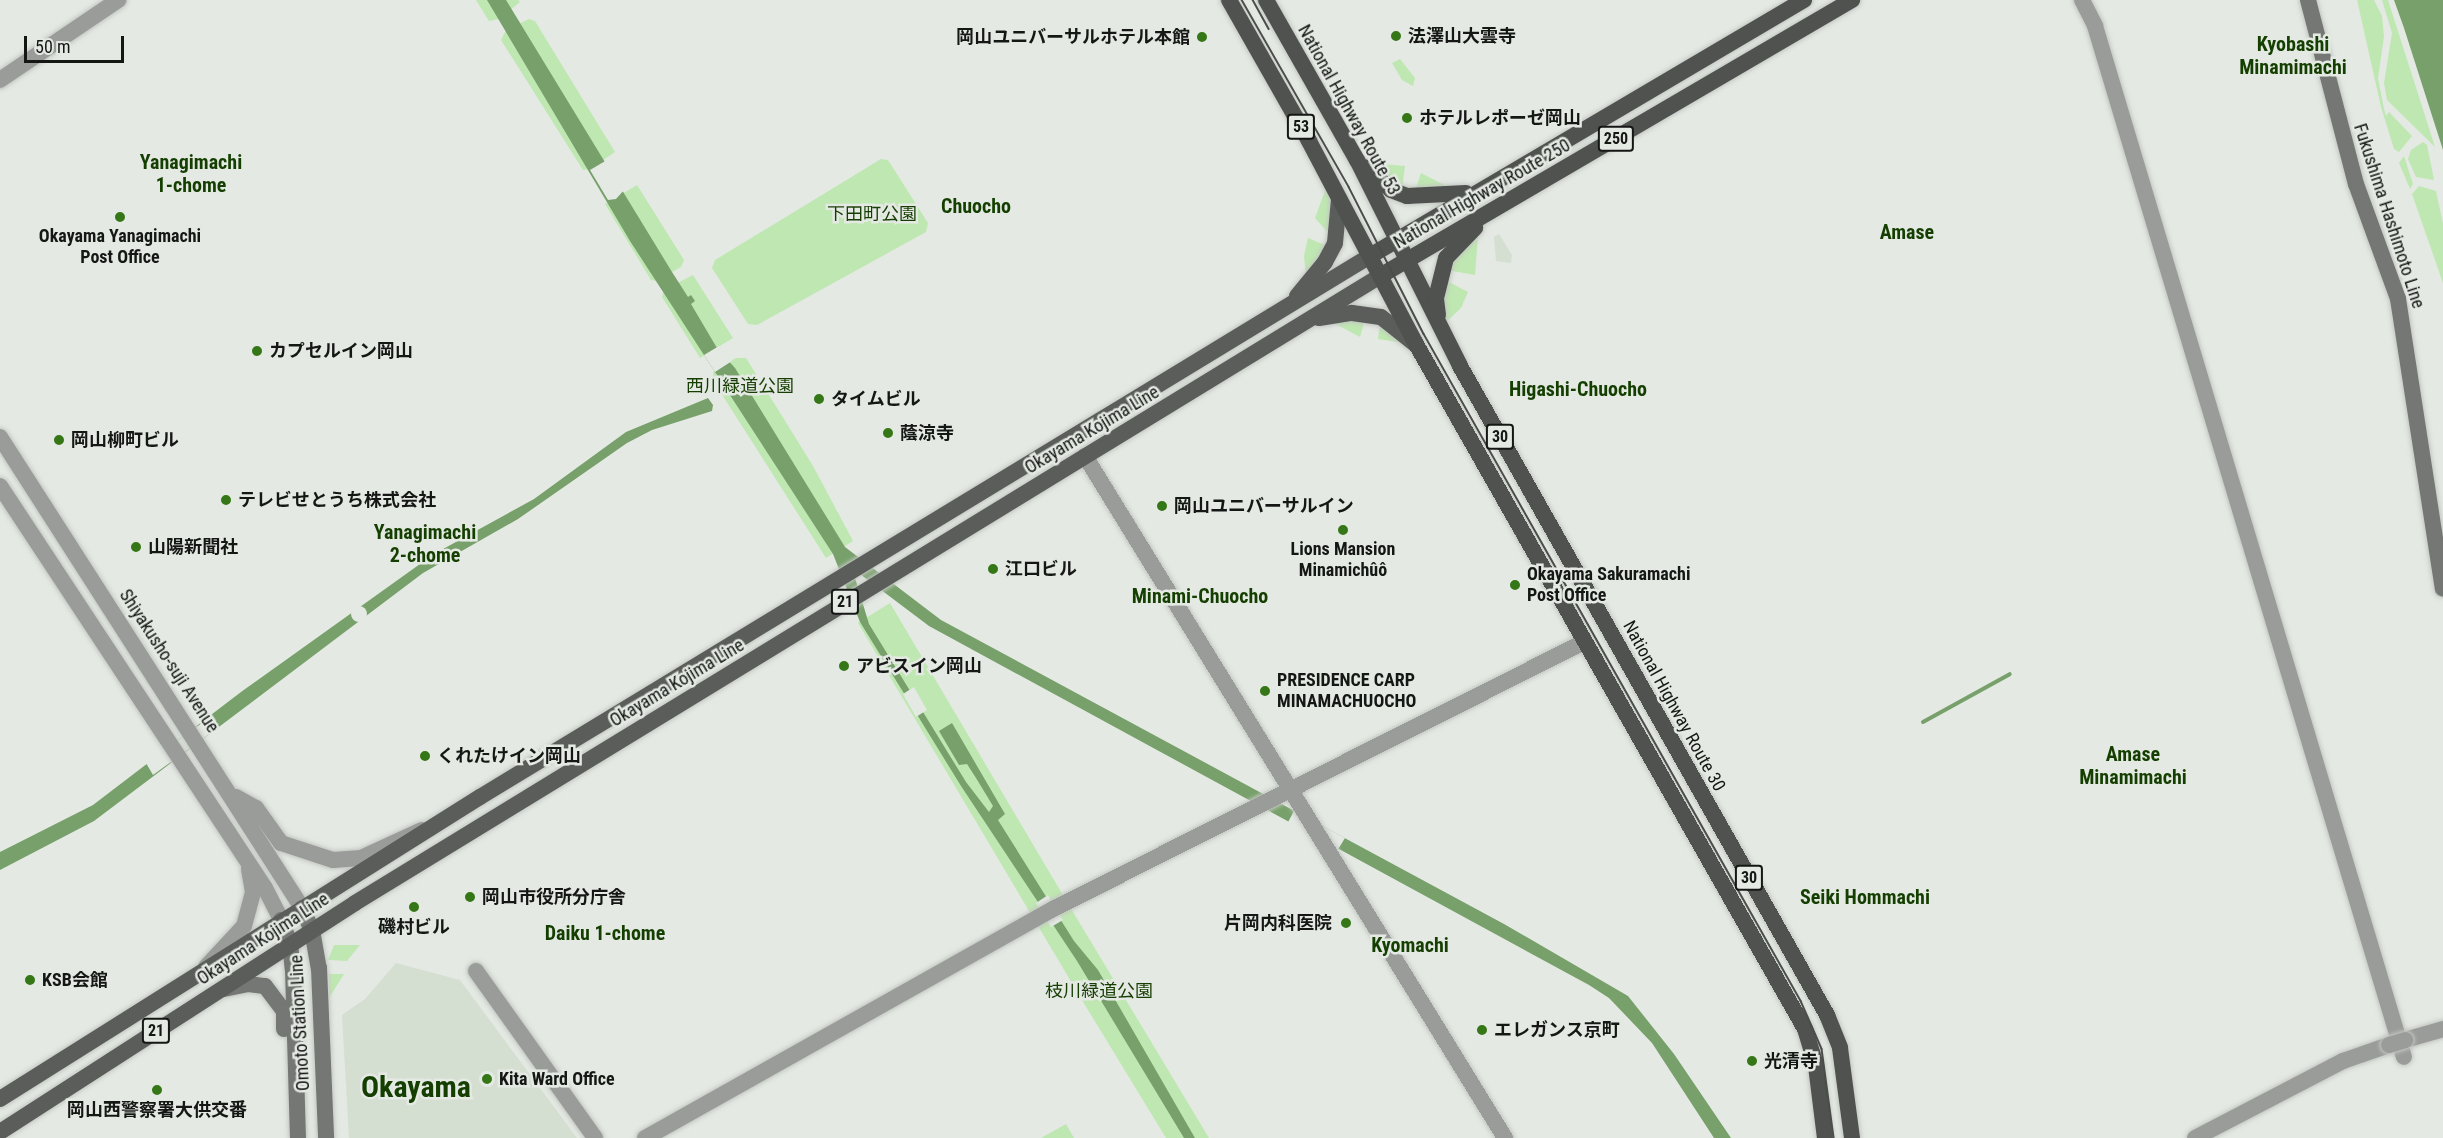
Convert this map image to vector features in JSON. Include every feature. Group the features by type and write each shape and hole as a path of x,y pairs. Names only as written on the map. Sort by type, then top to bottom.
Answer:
{"highway":[{"name":"53","path":"1229,0 1370,256"},
{"name":"National Highway Route 53","path":"1266,0 1357,160 1397,240"},
{"name":"National Highway Route 250","path":"1370,256 1804,0"},
{"name":"National Highway Route 250","path":"1380,276 1852,0"},
{"path":"1357,160 1381,182 1407,196 1455,196 1477,191"},
{"path":"1438,323 1436,298 1446,258 1503,204"},
{"name":"National Highway Route 30","path":"1397,240 1438,323 1827,1015 1841,1054 1852,1138"},
{"name":"30","path":"1370,256 1416,344 1805,1029 1816,1066 1825,1138"}],"main road":[{"name":"Fukushima Hashimoto Line","path":"2308,0 2356,184 2398,299 2443,589"},
{"path":"1289,306 1325,262 1335,243 1339,199"},
{"name":"Okayama Kojima Line","path":"0,1099 432,827 1370,256"},
{"name":"Okayama Kojima Line","path":"0,1132 312,930 1380,276"},
{"path":"1300,324 1329,315 1373,315 1392,323 1416,344"},
{"name":"Omoto Station Line","path":"302,908 312,930 319,968 326,1138"},
{"name":"Omoto Station Line","path":"281,920 290,944 298,1138"},
{"path":"219,990 248,984 265,986 276,996 284,1011 285,1057 295,1079"}],"street":[{"path":"0,80 118,0"},
{"path":"2082,0 2095,26 2399,1047"},
{"name":"Shiyakusho-suji Avenue","path":"0,437 302,908"},
{"path":"1085,456 1504,1138"},
{"path":"0,486 247,862 281,920"},
{"path":"645,1138 1043,915 1584,642"},
{"path":"232,796 256,808 281,843 333,861 361,858 400,837 432,827"},
{"path":"205,968 244,926 253,892 247,862"},
{"path":"476,971 595,1138"},
{"path":"2195,1138 2336,1064 2399,1047 2443,1029"}],"shaded area":[{"path":"487,0 506,0 672,272 688,297 691,295 695,301 691,304 717,348 735,368 845,547 941,620 1504,924 1628,996 1674,1054 1731,1138 1714,1138 1652,1043 1609,998 1589,985 929,626 852,568 869,624 966,782 989,812 993,806 976,778 967,764 959,765 939,731 952,723 1005,814 998,820 1074,941 1098,970 1195,1138 1184,1138 1077,961 961,786 860,622 833,554 630,241"},
{"path":"2394,0 2443,0 2443,150 2404,28"},
{"path":"1499,234 1512,255 1511,263 1496,261 1494,237"},
{"path":"708,398 713,405 712,411 652,430 627,443 518,519 423,573 94,821 0,870 0,852 93,805 241,692 434,554 534,499 626,432"},
{"path":"396,963 460,980 577,1138 349,1138 342,1015 365,999"}],"green space":[{"path":"476,0 518,0 520,2 499,19 489,21"},
{"path":"2357,0 2374,0 2382,16 2384,37 2378,78 2384,109 2386,116 2389,112 2412,136 2399,152 2394,149 2381,107"},
{"path":"2382,0 2388,0 2435,147 2387,100 2384,83 2392,33"},
{"path":"529,19 535,21 615,152 590,169 583,170 501,40 506,30"},
{"path":"1400,59 1415,78 1413,86 1402,80 1392,63"},
{"path":"2423,142 2427,145 2434,180 2416,177 2408,159 2411,150"},
{"path":"2404,156 2413,184 2410,189 2399,163"},
{"name":"下田町公園","path":"881,159 888,160 928,223 926,232 757,325 748,324 712,268 715,260"},
{"path":"1369,163 1405,166 1402,188"},
{"path":"1421,173 1450,188 1415,191"},
{"path":"637,185 684,260 681,267 656,281 651,280 605,204"},
{"path":"2419,186 2436,191 2443,224 2443,283 2412,194"},
{"path":"1326,188 1332,203 1330,235 1315,218"},
{"path":"1478,236 1475,275 1447,270 1452,261"},
{"path":"1308,238 1327,246 1306,276 1304,256"},
{"name":"西川緑道公園","path":"693,275 733,338 700,358 662,297 664,290"},
{"path":"1445,280 1468,292 1461,308 1446,322 1443,310"},
{"path":"1365,319 1360,337 1330,321"},
{"path":"1380,322 1404,343 1378,339"},
{"name":"西川緑道公園","path":"736,358 746,358 813,466 853,541 826,558 714,382 713,372"},
{"name":"枝川緑道公園","path":"890,603 1209,1138 1166,1138 1085,1005 858,623"},
{"path":"334,945 360,945 347,961 328,960"},
{"path":"329,974 344,974 329,998"},
{"path":"1066,1124 1074,1138 1041,1138"}],"pier":[{"path":"607,160 625,189 616,199 608,200 590,170"},
{"path":"719,346 732,361 715,372 704,355"},
{"path":"359,606 365,608 367,614 365,620 359,622 353,620 351,614 353,608"},
{"path":"914,687 927,710 916,717 903,694"},
{"path":"212,716 219,727 153,775 146,763"},
{"path":"1294,811 1345,838 1337,851 1287,824"},
{"path":"1048,895 1063,920 1051,927 1036,903"}],"waterway":[{"path":"1923,722 2010,674"}],"tram line":[{"path":"1242,0 1349,187 1424,334 1801,1001 1822,1049 1834,1138"},
{"path":"1253,0 1269,29"}],"place":[{"name":"法澤山大雲寺","path":"1396,36"},
{"name":"岡山ユニバーサルホテル本館","path":"1202,37"},
{"name":"ホテルレポーゼ岡山","path":"1407,118"},
{"name":"Okayama Yanagimachi Post Office","path":"120,217"},
{"name":"カプセルイン岡山","path":"257,351"},
{"name":"タイムビル","path":"819,399"},
{"name":"蔭涼寺","path":"888,433"},
{"name":"岡山柳町ビル","path":"59,440"},
{"name":"テレビせとうち株式会社","path":"226,500"},
{"name":"岡山ユニバーサルイン","path":"1162,506"},
{"name":"Lions Mansion Minamichûô","path":"1343,530"},
{"name":"山陽新聞社","path":"136,547"},
{"name":"江口ビル","path":"993,569"},
{"name":"Okayama Sakuramachi Post Office","path":"1515,585"},
{"name":"アビスイン岡山","path":"844,666"},
{"name":"PRESIDENCE CARP MINAMACHUOCHO","path":"1265,691"},
{"name":"くれたけイン岡山","path":"425,756"},
{"name":"岡山市役所分庁舎","path":"470,897"},
{"name":"磯村ビル","path":"414,907"},
{"name":"片岡内科医院","path":"1346,923"},
{"name":"KSB会館","path":"30,980"},
{"name":"エレガンス京町","path":"1482,1030"},
{"name":"光清寺","path":"1752,1061"},
{"name":"Kita Ward Office","path":"487,1079"},
{"name":"岡山西警察署大供交番","path":"157,1090"}],"district":[{"name":"Kyobashi Minamimachi","path":"2293,56"},
{"name":"Yanagimachi 1-chome","path":"191,174"},
{"name":"Chuocho","path":"976,206"},
{"name":"Amase","path":"1907,232"},
{"name":"Higashi-Chuocho","path":"1578,389"},
{"name":"Yanagimachi 2-chome","path":"425,544"},
{"name":"Minami-Chuocho","path":"1200,596"},
{"name":"Amase Minamimachi","path":"2133,766"},
{"name":"Seiki Hommachi","path":"1865,897"},
{"name":"Daiku 1-chome","path":"605,933"},
{"name":"Kyomachi","path":"1410,945"},
{"name":"Okayama","path":"416,1087"}]}
